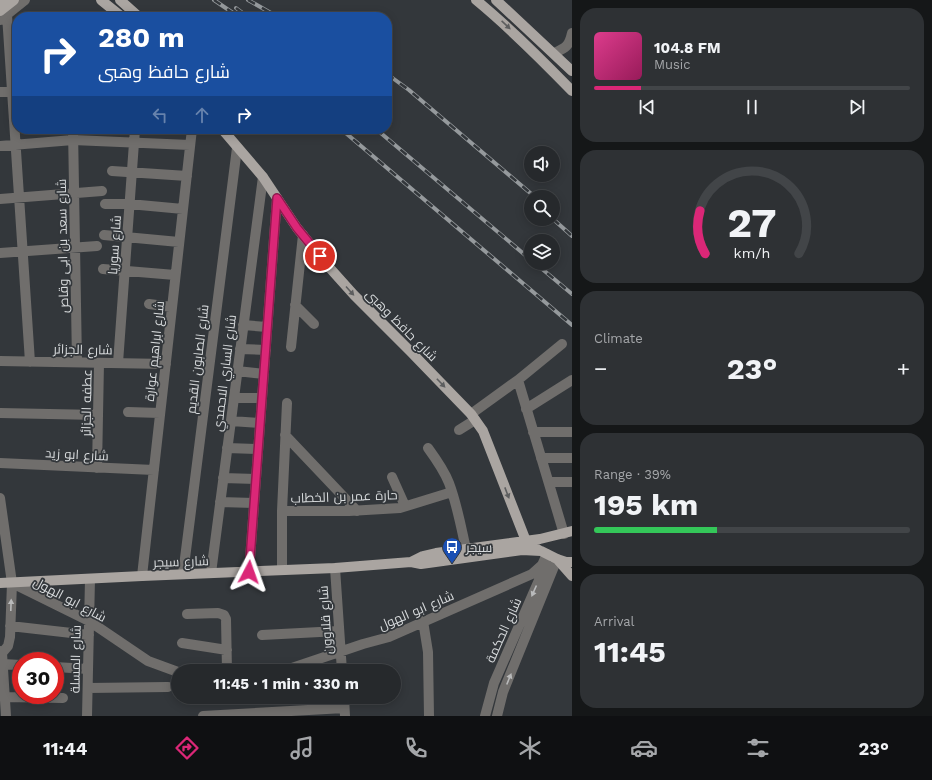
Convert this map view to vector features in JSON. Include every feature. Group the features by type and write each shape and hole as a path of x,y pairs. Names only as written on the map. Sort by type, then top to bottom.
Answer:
{"main road":[{"path":"2,15 14,0"},
{"path":"101,0 116,12"},
{"path":"120,0 133,12"},
{"path":"476,0 538,56 572,90"},
{"path":"496,0 572,71"},
{"name":"شارع حافظ وهبى","path":"226,134 263,177 303,235 328,266 354,295 473,417 483,431 526,541"},
{"path":"234,134 255,167"},
{"name":"شارع سيجر","path":"411,562 429,554 526,541 568,533"},
{"path":"526,541 534,548 549,555 572,576"},
{"name":"شارع سيجر","path":"0,583 335,568 411,562 421,564 522,550 549,555 566,562 572,562"}],"street":[{"path":"12,32 2,15 25,0"},
{"path":"554,53 563,49 571,40"},
{"path":"0,92 12,91"},
{"path":"16,134 30,362"},
{"name":"شارع سعد بن ابى وقاص","path":"73,134 77,362"},
{"name":"شارع سوريا","path":"118,363 135,134"},
{"name":"شارع ابراهيم عوارة","path":"142,576 191,134"},
{"path":"0,146 73,140 190,145"},
{"name":"شارع الصابون القديم","path":"183,574 237,148"},
{"path":"112,171 186,176"},
{"name":"شارع الساري الاحمدي","path":"211,573 263,177"},
{"path":"0,199 102,191"},
{"path":"249,572 277,198"},
{"path":"105,204 129,204 183,209"},
{"path":"104,235 179,242"},
{"path":"291,347 303,235"},
{"path":"0,253 97,246"},
{"path":"103,269 176,275"},
{"path":"149,304 172,307"},
{"path":"295,305 314,324"},
{"path":"243,325 267,326"},
{"path":"459,430 562,344"},
{"path":"240,349 266,350"},
{"name":"شارع الجزائر","path":"0,361 166,364"},
{"name":"عطفه الجزائر","path":"97,468 99,363"},
{"path":"237,371 264,374"},
{"path":"518,380 541,458 568,533"},
{"path":"526,409 572,380"},
{"path":"234,398 262,398"},
{"path":"282,570 282,511 287,403"},
{"path":"128,412 160,412"},
{"path":"0,413 98,415"},
{"path":"231,421 260,423"},
{"path":"533,432 572,432"},
{"path":"285,435 357,511"},
{"path":"227,448 258,449"},
{"path":"428,448 440,464 452,492 466,549"},
{"path":"541,458 572,458"},
{"name":"شارع ابو زيد","path":"0,463 154,470"},
{"path":"392,477 405,506"},
{"path":"223,478 256,479"},
{"path":"549,482 572,482"},
{"name":"حارة عمر بن الخطاب","path":"282,511 357,511 400,508 452,492"},
{"path":"0,498 12,583 10,637 8,646 1,652 3,664 3,694 6,716"},
{"path":"220,502 254,503"},
{"name":"شارع ابو الهول","path":"306,664 341,653 363,644 389,637 532,574 542,565 549,555"},
{"name":"شارع الحكمة","path":"484,716 494,683 549,555"},
{"name":"شارع الحكمة","path":"497,716 503,692 549,555"},
{"name":"شارع قلاوون","path":"335,568 342,664"},
{"name":"شارع المسلة","path":"88,716 90,579"},
{"name":"شارع ابو الهول","path":"12,583 89,621 148,662 171,670"},
{"path":"187,614 218,613 224,615 226,619 227,664"},
{"path":"423,621 428,652 429,716"},
{"path":"10,626 89,634"},
{"path":"262,635 339,631"},
{"path":"182,643 227,650"},
{"path":"3,664 12,664"},
{"path":"64,668 88,669"},
{"path":"88,688 168,687"},
{"path":"203,716 345,712"}],"railway":[{"path":"214,0 232,12"},
{"path":"248,0 269,12"},
{"path":"236,8 241,12"},
{"path":"392,78 409,90 527,190"},
{"path":"347,134 572,325"},
{"path":"382,134 524,254"},
{"path":"560,225 572,236"},
{"path":"543,270 572,294"}],"place":[{"name":"سيجر","path":"452,564"}],"route":[{"path":"249,572 277,198 297,228 320,256"}]}
